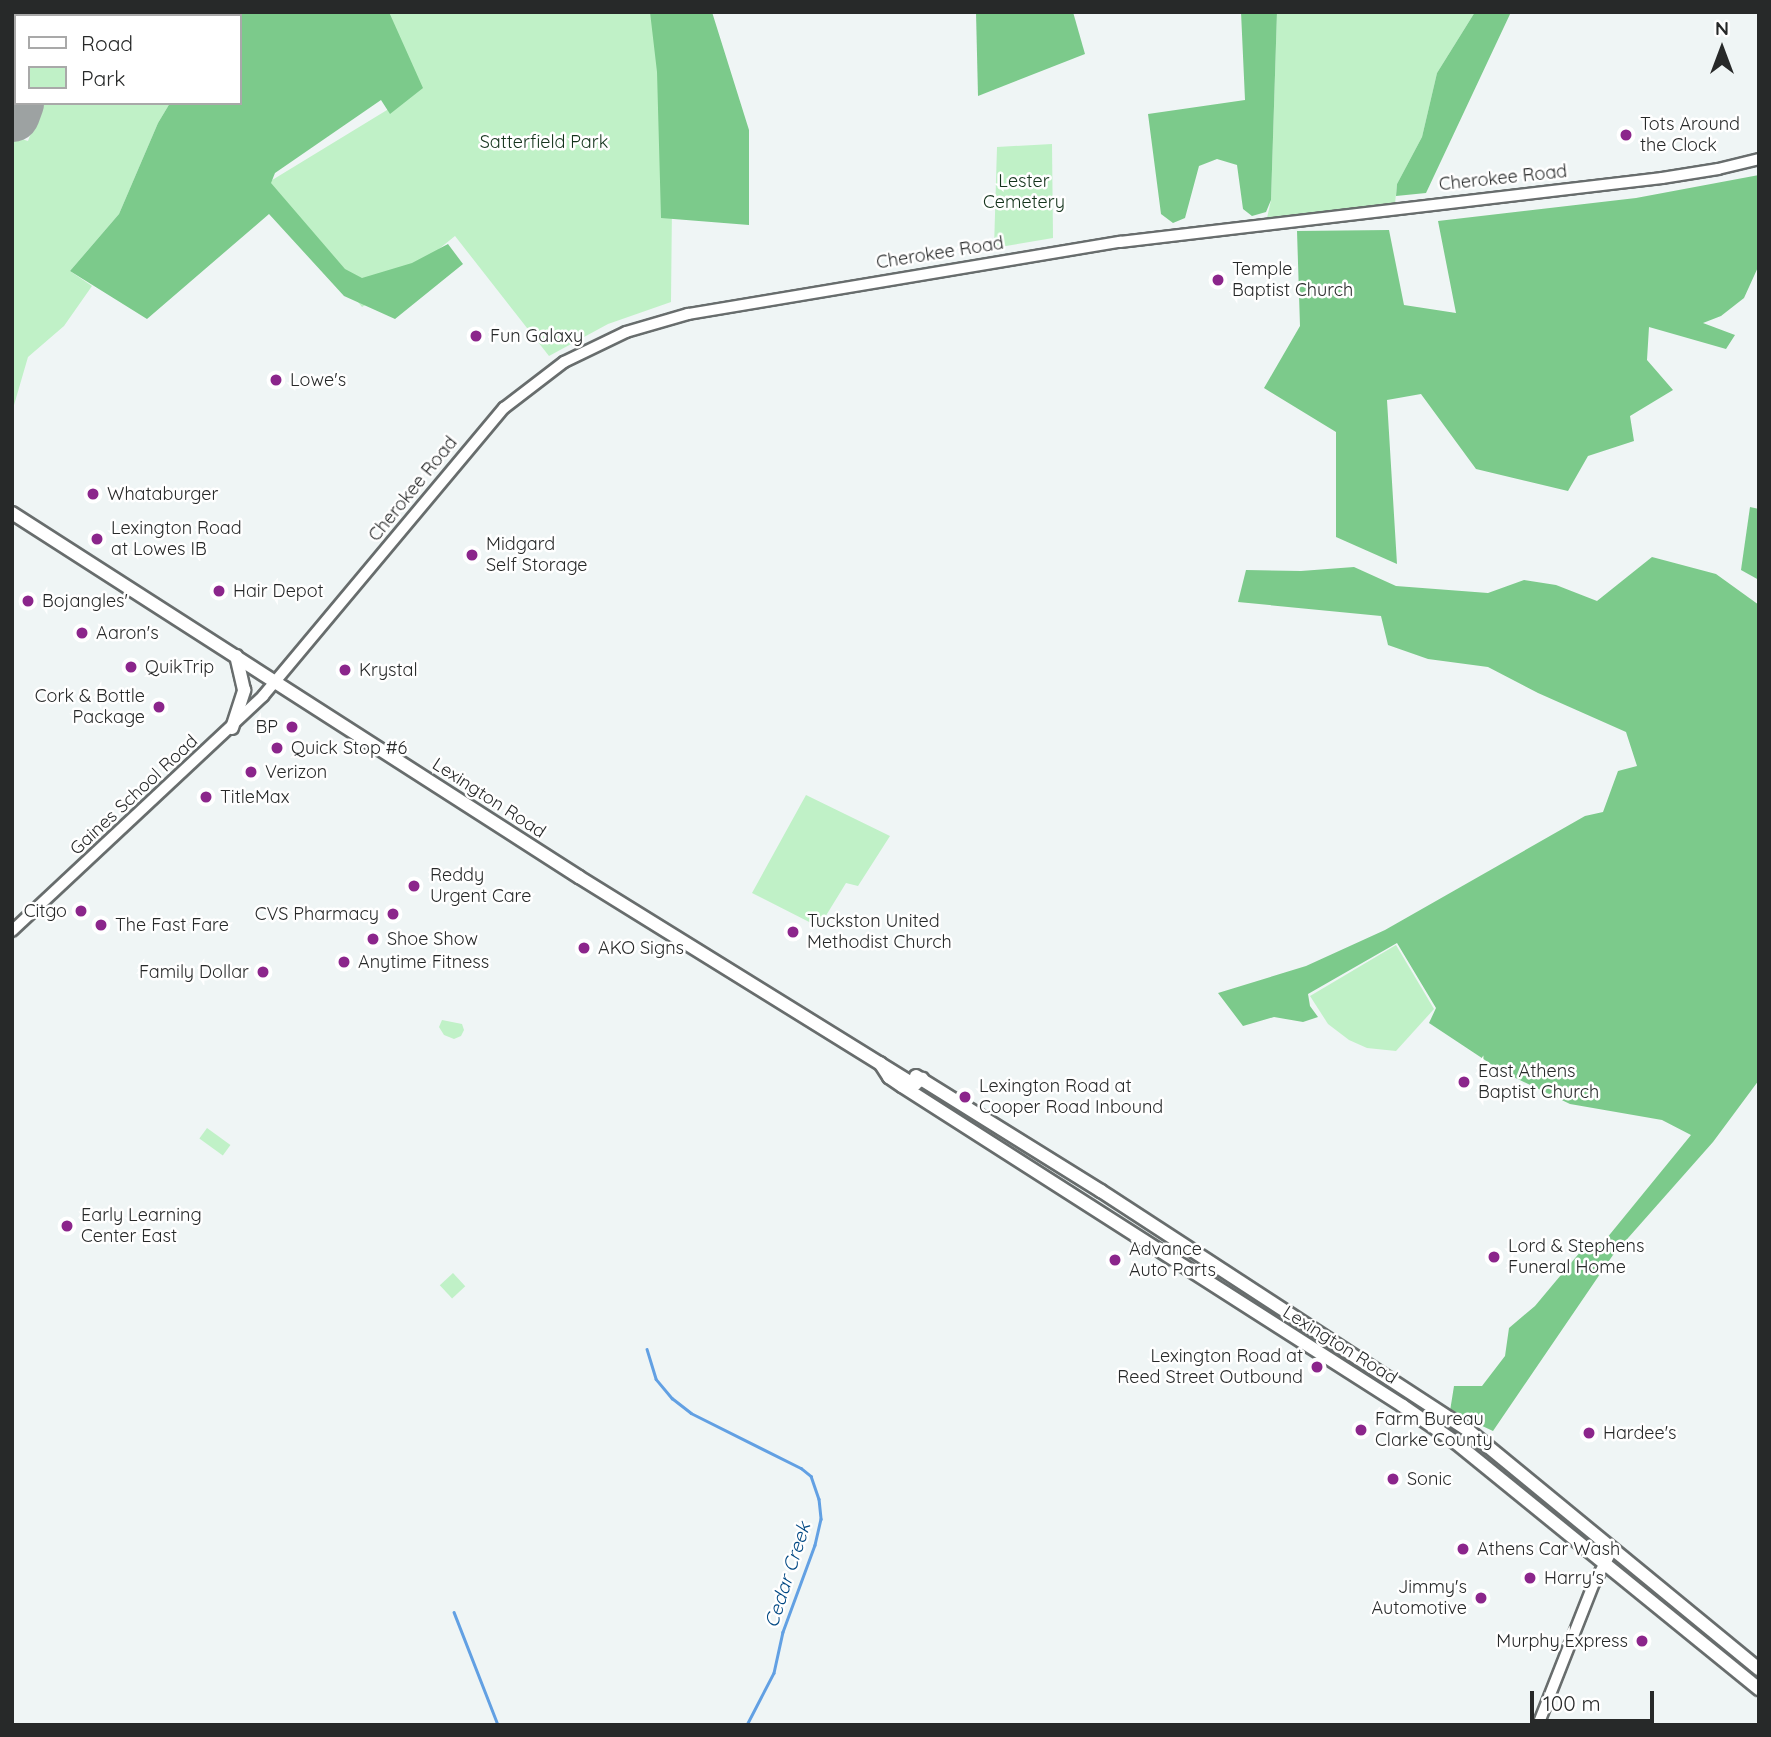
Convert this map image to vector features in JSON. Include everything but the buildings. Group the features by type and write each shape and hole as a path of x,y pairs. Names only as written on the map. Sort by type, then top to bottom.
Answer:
{"highway":[{"name":"Lexington Road","path":"12,513 579,877 880,1063 900,1067 922,1079 1101,1191 1469,1431 1759,1689"},
{"path":"232,728 244,690 236,656"},
{"name":"Lexington Road","path":"880,1063 889,1077 924,1100 1404,1406 1700,1622 1759,1669"},
{"path":"924,1100 930,1095 945,1094"}],"main road":[{"name":"Cherokee Road","path":"275,681 504,408 564,362 625,332 688,314 1120,242 1662,178 1759,159"},
{"name":"Gaines School Road","path":"12,931 232,728 275,681"}],"street":[{"path":"1538,1725 1609,1556"}],"green space":[{"path":"69,12 232,12 232,14"},
{"path":"389,12 423,88 390,114 381,100 275,173 271,183 345,269 362,278 412,263 448,244 463,264 395,319 344,296 269,214 147,319 70,271 119,214 158,123 169,105 242,105 242,14 232,14"},
{"name":"Satterfield Park","path":"390,12 674,12 671,302 608,324 549,356 455,236 382,295 362,307 264,185 410,96 371,16"},
{"path":"650,12 712,12 749,130 749,225 661,218 657,72"},
{"path":"976,12 1073,12 1085,54 978,96"},
{"path":"1241,12 1277,12 1271,200 1266,212 1252,216 1243,209 1237,165 1217,159 1199,166 1185,218 1173,223 1161,214 1148,114 1245,100"},
{"path":"1277,12 1475,12 1437,73 1422,137 1397,184 1395,204 1267,218 1271,200"},
{"path":"1475,12 1511,12 1426,193 1396,196 1397,184 1422,137 1437,73"},
{"path":"41,105 169,105 158,123 119,214 70,271 92,286 64,326 28,357 12,412 12,136 28,141"},
{"name":"Lester Cemetery","path":"1052,144 1053,238 994,248 997,147"},
{"path":"1759,175 1759,265 1744,298 1721,316 1703,323 1735,335 1726,349 1649,327 1647,360 1673,390 1630,416 1634,441 1588,456 1568,491 1476,469 1421,394 1387,400 1397,564 1336,537 1336,432 1264,388 1300,326 1297,231 1389,230 1404,305 1456,313 1438,221 1636,198"},
{"path":"1750,507 1759,509 1759,580 1741,570"},
{"path":"1652,557 1716,574 1759,605 1759,1080 1713,1142 1613,1255 1493,1431 1450,1411 1454,1386 1482,1386 1505,1356 1509,1328 1535,1306 1581,1251 1602,1244 1691,1135 1662,1120 1570,1104 1503,1072 1429,1023 1436,1008 1397,943 1308,994 1310,1006 1318,1017 1303,1022 1274,1017 1243,1026 1218,993 1306,966 1385,930 1585,816 1603,812 1618,771 1637,766 1626,732 1538,693 1488,667 1428,659 1388,645 1381,616 1238,602 1246,570 1301,571 1354,567 1396,586 1488,593 1524,580 1556,585 1597,601"},
{"path":"806,795 890,836 858,886 846,883 819,927 752,893"},
{"path":"1396,945 1434,1009 1396,1051 1367,1048 1349,1040 1328,1024 1310,996"},
{"path":"442,1020 462,1024 464,1030 461,1036 454,1039 444,1035 439,1027"},
{"path":"207,1128 230,1145 223,1156 199,1139"},
{"path":"453,1273 465,1286 452,1298 440,1285"}],"waterway":[{"name":"Cedar Creek","path":"647,1349 656,1379 672,1398 691,1413 801,1468 811,1476 819,1499 821,1519 815,1545 783,1632 774,1673 747,1725"},
{"path":"454,1612 498,1725"}],"runway":[{"path":"12,114 15,105"}],"place":[{"name":"Tots Around the Clock","path":"1626,135"},
{"name":"Temple Baptist Church","path":"1218,280"},
{"name":"Fun Galaxy","path":"476,336"},
{"name":"Lowe's","path":"276,380"},
{"name":"Whataburger","path":"93,494"},
{"name":"Lexington Road at Lowes IB","path":"97,539"},
{"name":"Midgard Self Storage","path":"472,555"},
{"name":"Hair Depot","path":"219,591"},
{"name":"Bojangles'","path":"28,601"},
{"name":"Aaron's","path":"82,633"},
{"name":"QuikTrip","path":"131,667"},
{"name":"Krystal","path":"345,670"},
{"name":"Cork & Bottle Package","path":"159,707"},
{"name":"BP","path":"292,727"},
{"name":"Quick Stop #6","path":"277,748"},
{"name":"Verizon","path":"251,772"},
{"name":"TitleMax","path":"206,797"},
{"name":"Reddy Urgent Care","path":"414,886"},
{"name":"Citgo","path":"81,911"},
{"name":"CVS Pharmacy","path":"393,914"},
{"name":"The Fast Fare","path":"101,925"},
{"name":"Tuckston United Methodist Church","path":"793,932"},
{"name":"Shoe Show","path":"373,939"},
{"name":"AKO Signs","path":"584,948"},
{"name":"Anytime Fitness","path":"344,962"},
{"name":"Family Dollar","path":"263,972"},
{"name":"East Athens Baptist Church","path":"1464,1082"},
{"name":"Lexington Road at Cooper Road Inbound","path":"965,1097"},
{"name":"Early Learning Center East","path":"67,1226"},
{"name":"Lord & Stephens Funeral Home","path":"1494,1257"},
{"name":"Advance Auto Parts","path":"1115,1260"},
{"name":"Lexington Road at Reed Street Outbound","path":"1317,1367"},
{"name":"Farm Bureau Clarke County","path":"1361,1430"},
{"name":"Hardee's","path":"1589,1433"},
{"name":"Sonic","path":"1393,1479"},
{"name":"Athens Car Wash","path":"1463,1549"},
{"name":"Harry's","path":"1530,1578"},
{"name":"Jimmy's Automotive","path":"1481,1598"},
{"name":"Murphy Express","path":"1642,1641"}]}
